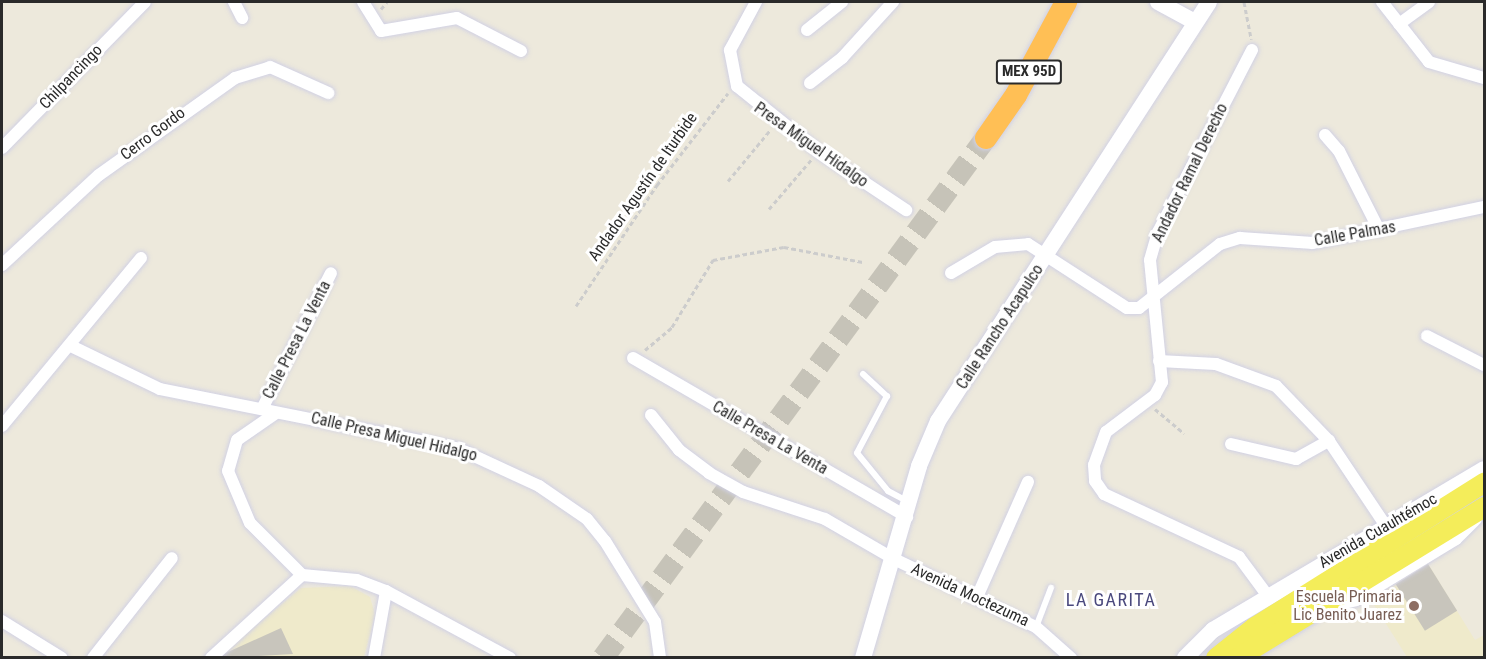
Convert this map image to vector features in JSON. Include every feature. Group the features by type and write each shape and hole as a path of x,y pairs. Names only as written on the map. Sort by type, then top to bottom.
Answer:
{"highway":[{"name":"MEX 95D","path":"986,138 1016,95 1066,2"}],"main road":[{"path":"1158,2 1195,22"},
{"name":"Calle Rancho Acapulco","path":"863,657 908,509 938,422 1209,2"},
{"name":"Avenida Cuauhtémoc","path":"1185,657 1213,630 1485,469"},
{"name":"Avenida Cuauhtémoc","path":"1216,657 1255,627 1485,483"},
{"name":"Avenida Cuauhtémoc","path":"1238,657 1306,612 1485,509"}],"street":[{"path":"234,2 242,18"},
{"path":"363,2 381,31 457,18 521,51"},
{"path":"737,86 730,50 756,2"},
{"path":"807,30 842,2"},
{"path":"810,83 842,58 893,2"},
{"path":"1382,2 1430,62 1485,78"},
{"path":"1399,24 1429,2"},
{"name":"Chilpancingo","path":"2,148 143,3"},
{"name":"Andador Ramal Derecho","path":"1252,50 1158,232 1150,260 1151,301 1162,382 1145,401 1106,432 1097,446 1095,481 1119,505 1142,508 1239,557 1268,596"},
{"name":"Cerro Gordo","path":"2,265 99,175 235,78 270,67 328,93"},
{"name":"Presa Miguel Hidalgo","path":"737,86 777,121 819,152 906,210"},
{"path":"1325,135 1339,151 1379,230"},
{"name":"Calle Palmas","path":"1151,301 1220,244 1240,238 1313,243 1485,207"},
{"path":"951,273 995,247 1028,244 1048,254 1127,308 1151,301"},
{"path":"2,426 71,346 141,258"},
{"name":"Calle Presa La Venta","path":"263,406 331,273"},
{"path":"1428,336 1485,365"},
{"name":"Calle Presa Miguel Hidalgo","path":"71,346 160,389 263,406 276,413 459,449 562,499 587,519 630,577 655,622 660,657"},
{"name":"Calle Presa La Venta","path":"633,358 908,509"},
{"path":"1159,361 1216,364 1276,386 1329,441 1386,526"},
{"path":"276,413 237,440 228,471 250,523 302,575 357,580 386,591 510,657"},
{"name":"Avenida Moctezuma","path":"651,415 679,450 709,473 742,492 825,519 894,559 1036,627 1071,657"},
{"path":"1231,444 1296,459 1329,441"},
{"path":"977,597 1028,482"},
{"path":"93,657 172,558"},
{"path":"211,657 302,575"},
{"path":"374,657 386,591"},
{"path":"2,621 62,657"}],"lane":[{"path":"863,374 887,396 857,453 888,491 908,509"},
{"path":"1036,627 1052,588"}],"path":[{"path":"1244,2 1252,50"},
{"name":"Andador Agustín de Iturbide","path":"576,306 657,185 720,99 737,86"},
{"path":"728,181 777,121"},
{"path":"769,209 819,152"},
{"path":"633,358 672,327 702,272 713,260 783,247 863,262"},
{"path":"1145,401 1184,433"}],"shaded area":[{"name":"Escuela Primaria Lic Benito Juarez","path":"1428,564 1475,640 1484,635 1484,657 1407,657 1371,600"},
{"path":"350,586 370,597 375,615 364,657 217,658 301,588"}],"building":[{"path":"1428,564 1457,611 1425,631 1396,584"},
{"path":"281,628 293,654 220,658 219,656"}],"tunnel":[{"path":"603,658 986,138"}],"place":[{"name":"Escuela Primaria Lic Benito Juarez","path":"1414,606"}],"district":[{"name":"LA GARITA","path":"1111,600"}]}
